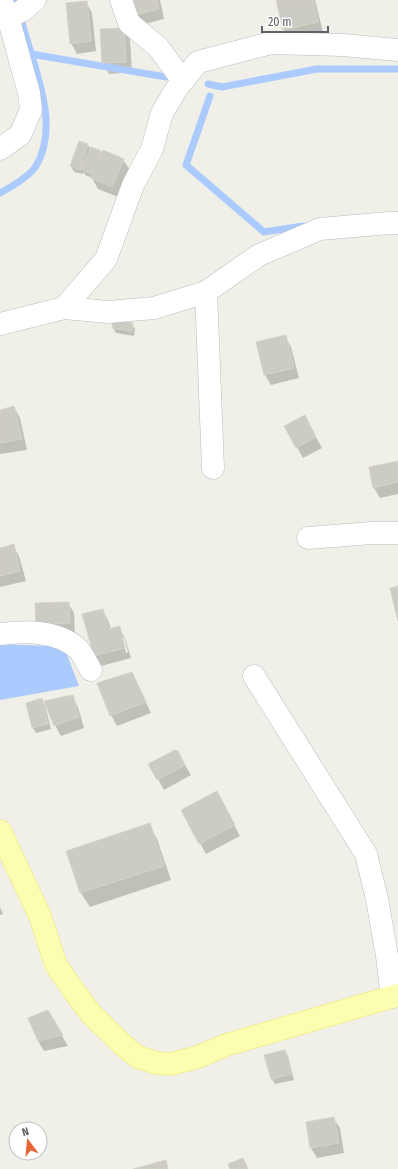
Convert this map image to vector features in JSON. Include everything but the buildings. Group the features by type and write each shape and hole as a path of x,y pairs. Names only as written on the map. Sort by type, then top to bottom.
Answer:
{"main road":[{"path":"0,831 40,916 56,965 92,1015 123,1045 138,1057 156,1063 171,1064 198,1056 226,1045 395,996"}],"street":[{"path":"121,0 129,22 158,47 183,81"},
{"path":"0,149 20,135 31,110 16,9"},
{"path":"64,308 106,259 133,185 152,149 162,113 177,88 198,62 271,43 343,45 398,50"},
{"path":"0,324 64,308 108,312 154,308 206,292 258,255 320,229 398,223"},
{"path":"206,292 213,468"},
{"path":"308,538 372,533 398,534"},
{"path":"0,634 41,632 64,640 78,650 91,670"},
{"path":"254,676 366,854 377,899 395,996"}],"water":[{"path":"0,644 48,646 66,652 79,686 0,700"}],"waterway":[{"path":"0,193 20,181 33,170 42,153 45,139 45,111 40,83 14,0"},
{"path":"31,54 166,77"},
{"path":"208,84 222,87 317,69 398,69"},
{"path":"210,96 186,165 264,232 303,226"}]}
